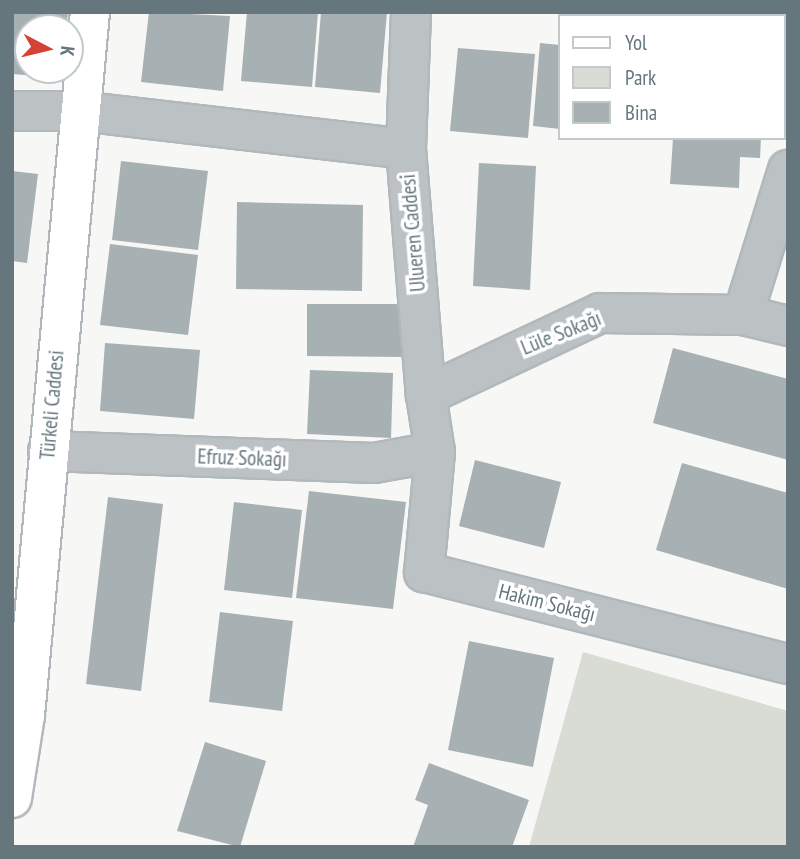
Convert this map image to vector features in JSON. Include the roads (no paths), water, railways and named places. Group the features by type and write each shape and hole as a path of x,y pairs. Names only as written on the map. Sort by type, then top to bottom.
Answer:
{"street":[{"name":"Türkeli Caddesi","path":"12,798 25,715 90,12"},
{"name":"Ulueren Caddesi","path":"411,12 406,149 426,395 435,452"},
{"path":"12,111 79,111 406,149"},
{"path":"743,315 788,170"},
{"name":"Lüle Sokağı","path":"426,395 600,313 743,315 788,326"},
{"name":"Efruz Sokağı","path":"48,451 374,463 435,452"},
{"name":"Hakim Sokağı","path":"435,452 424,572 788,664"}]}
